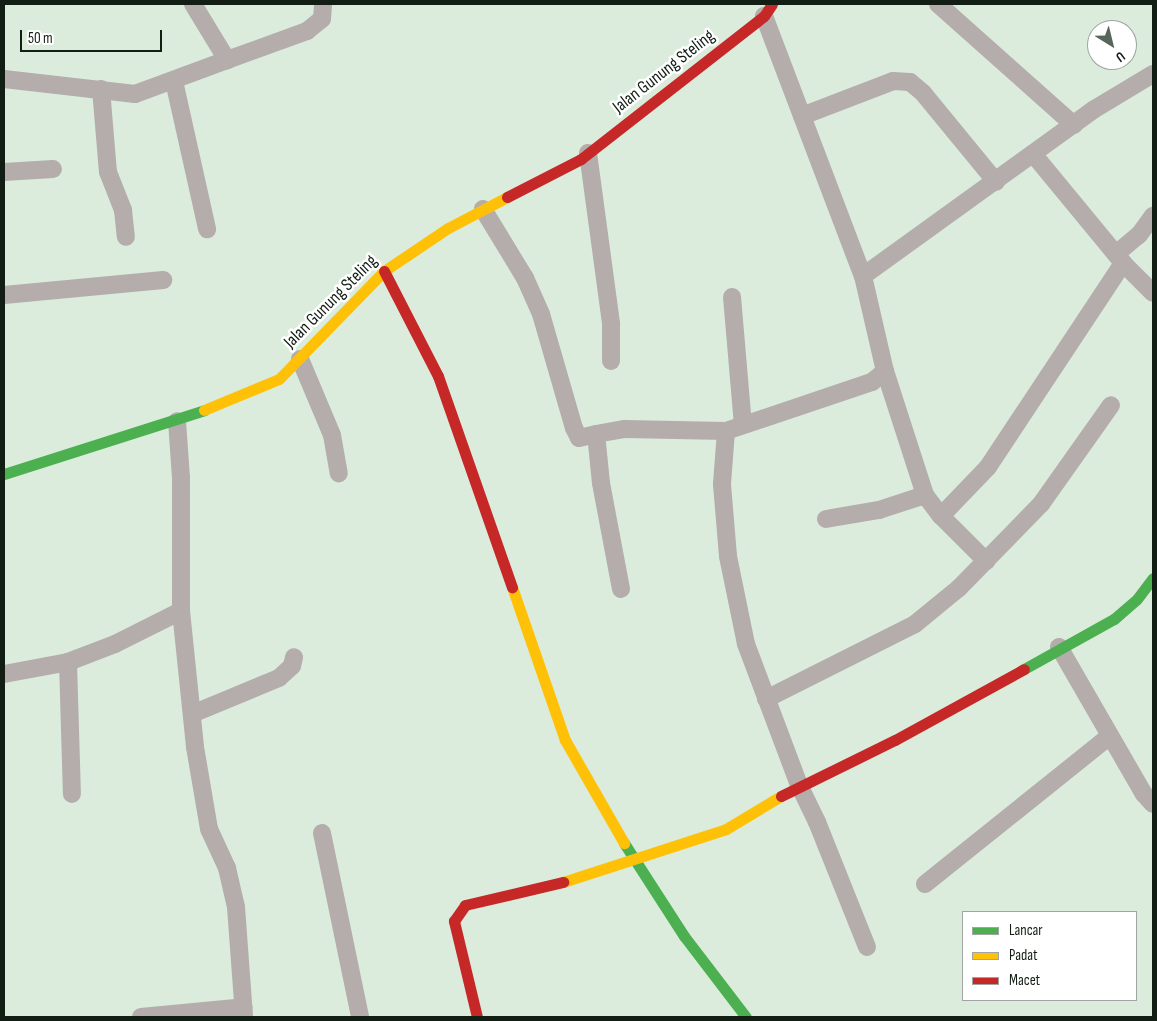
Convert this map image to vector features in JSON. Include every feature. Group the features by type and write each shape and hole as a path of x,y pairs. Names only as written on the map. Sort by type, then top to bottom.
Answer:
{"street":[{"path":"193,4 227,60"},
{"path":"4,78 135,94 307,31 322,19 323,4"},
{"path":"938,4 1074,125"},
{"path":"768,10 802,116 864,276 885,371 925,495 941,516 986,561"},
{"name":"Jalan Gunung Steling","path":"4,474 88,446 177,421 279,379 384,271 448,228 588,153 768,10"},
{"path":"864,276 1034,156 1074,125 1153,74"},
{"path":"174,81 207,229"},
{"path":"802,116 893,81 910,82 923,93 996,182"},
{"path":"102,89 108,172 123,210 126,237"},
{"path":"588,153 609,306 611,361"},
{"path":"1034,156 1119,259 1153,292"},
{"path":"4,172 53,169"},
{"path":"483,209 525,278 541,314 574,428 579,438 624,429 726,431 872,382 885,371"},
{"path":"941,516 988,467 1119,259 1153,216"},
{"path":"384,271 438,376 565,740 632,857 684,936 746,1017"},
{"path":"4,295 162,280"},
{"path":"732,297 744,425"},
{"path":"300,359 332,435 340,473"},
{"path":"766,699 915,624 986,561 1041,504 1111,405"},
{"path":"141,1017 244,1012 236,907 227,868 209,829 192,714 181,611 181,478 177,421"},
{"path":"726,431 722,484 728,556 746,644 799,785 817,822 867,947"},
{"path":"596,434 601,483 621,589"},
{"path":"826,519 879,510 925,495"},
{"path":"477,1017 454,921 465,905 579,878 632,857 726,829 799,785 895,740 1126,610 1153,578"},
{"path":"4,674 68,662 114,644 181,611"},
{"path":"1059,647 1144,794 1153,804"},
{"path":"192,714 279,678 292,666 294,657"},
{"path":"68,662 72,794"},
{"path":"925,884 1110,736"},
{"path":"322,833 360,1017"}],"traffic: fast":[{"path":"4,474 204,410"},
{"path":"1024,669 1114,619 1137,599 1153,578"},
{"path":"624,843 684,936 746,1017"}],"traffic: slow":[{"path":"204,410 279,379 384,271 448,228 507,197"},
{"path":"512,587 565,740 624,843"},
{"path":"563,882 726,829 781,796"}],"traffic: jam":[{"path":"507,197 581,159 764,16 772,4"},
{"path":"384,271 438,376 512,587"},
{"path":"781,796 895,740 1024,669"},
{"path":"477,1017 454,921 465,905 563,882"}]}
